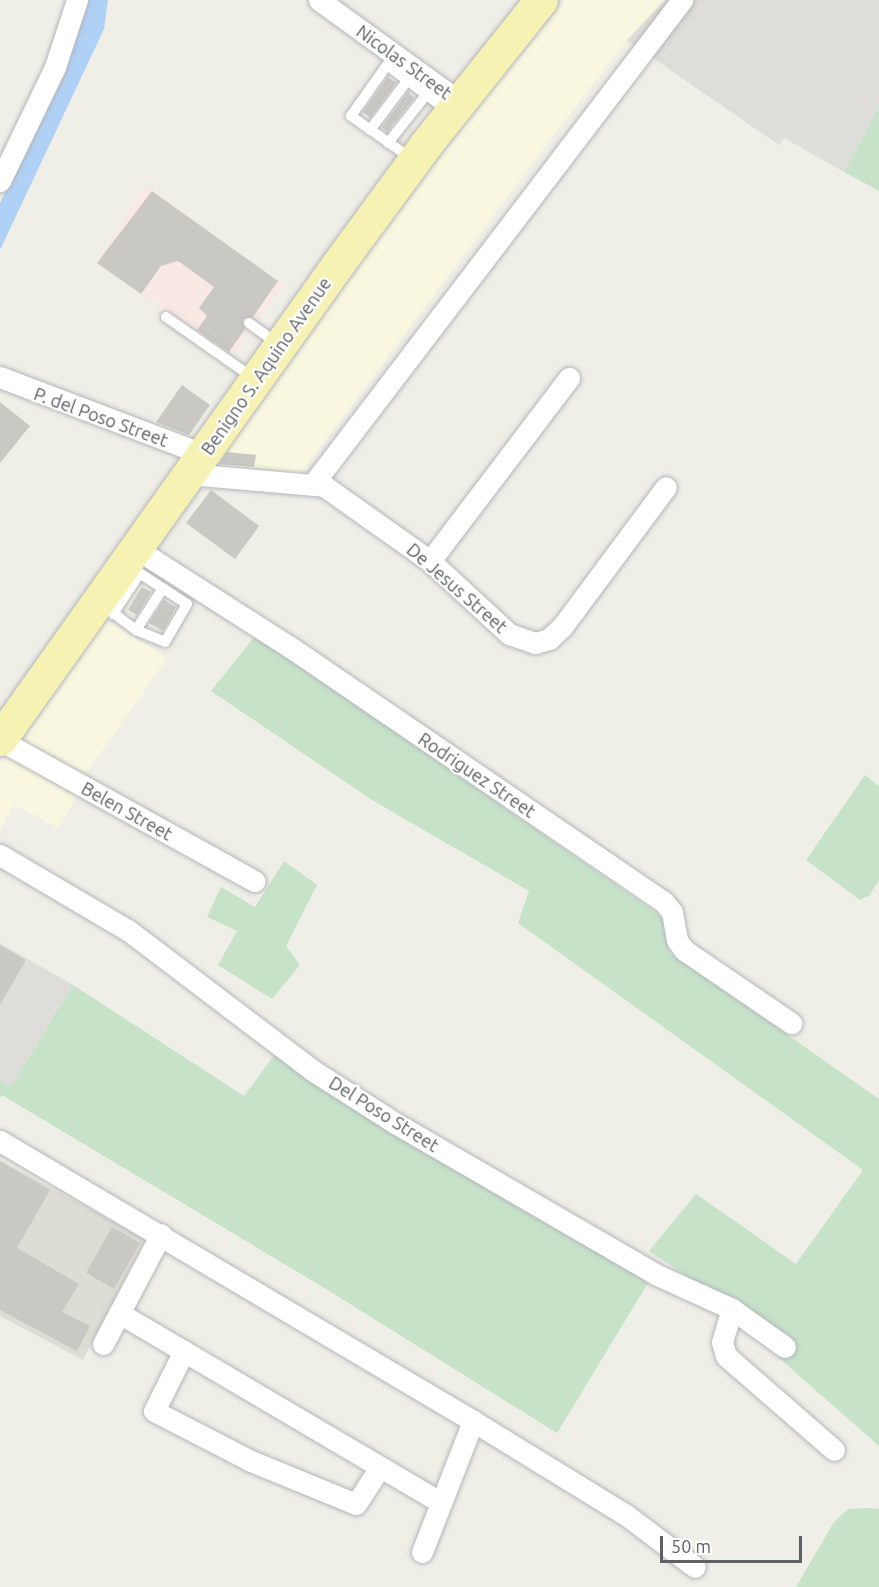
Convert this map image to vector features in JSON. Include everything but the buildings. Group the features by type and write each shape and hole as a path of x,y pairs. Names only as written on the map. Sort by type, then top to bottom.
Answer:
{"main road":[{"name":"Benigno S. Aquino Avenue","path":"0,739 105,607 196,464 280,346 401,152 541,0"}],"street":[{"path":"0,181 55,67 77,0"},
{"name":"Nicolas Street","path":"319,0 445,103"},
{"path":"313,484 682,0"},
{"name":"P. del Poso Street","path":"0,377 196,464"},
{"path":"430,561 569,378"},
{"name":"De Jesus Street","path":"196,464 313,484 335,491 430,561 509,634 523,641 542,641 562,627 666,487"},
{"name":"Rodriguez Street","path":"133,561 290,647 663,902 672,912 677,940 684,950 792,1023"},
{"name":"Belen Street","path":"0,739 254,881"},
{"name":"Del Poso Street","path":"0,855 129,931 312,1070 395,1123 655,1274 732,1309 785,1347"},
{"path":"0,1141 161,1234 473,1421 626,1515 695,1567"},
{"path":"103,1344 161,1234"},
{"path":"732,1309 722,1342 726,1356 834,1450"},
{"path":"119,1313 441,1503"},
{"path":"184,1351 154,1411 251,1461 356,1504 381,1467"},
{"path":"422,1552 473,1421"}],"lane":[{"path":"401,152 351,116 387,65 407,81 445,103"},
{"path":"370,130 407,81"},
{"path":"166,317 256,380"},
{"path":"249,323 280,346"},
{"path":"105,607 136,630 165,642 187,604 163,588 133,561"},
{"path":"136,630 163,588"}],"shaded area":[{"path":"565,0 665,0 627,40 545,146 297,478 203,470 430,160"},
{"path":"665,0 879,0 879,107 844,172 784,138 779,145 627,40"},
{"path":"144,185 283,285 232,357 97,263"},
{"path":"103,618 167,658 82,780 15,742"},
{"path":"10,749 80,791 58,828 14,805 0,830 0,762"},
{"path":"0,943 73,985 11,1088 0,1081"},
{"path":"0,1160 145,1239 83,1360 0,1316"}],"green space":[{"path":"879,107 879,191 844,172"},
{"path":"256,635 665,919 669,952 879,1099 879,1446 779,1358 787,1343 649,1251 696,1194 796,1264 863,1170 518,923 529,891 372,800 211,691"},
{"path":"865,775 879,786 879,880 869,896 860,900 806,860"},
{"path":"284,861 317,885 286,946 300,965 272,999 218,965 237,931 207,917 221,887 255,907"},
{"path":"73,985 244,1096 276,1053 651,1278 557,1433 326,1289 2,1095 0,1098 0,1081 11,1087"},
{"path":"848,1509 879,1509 879,1587 796,1587 834,1522"}],"water":[{"path":"88,0 108,0 104,29 0,250 0,203 70,57"}]}
